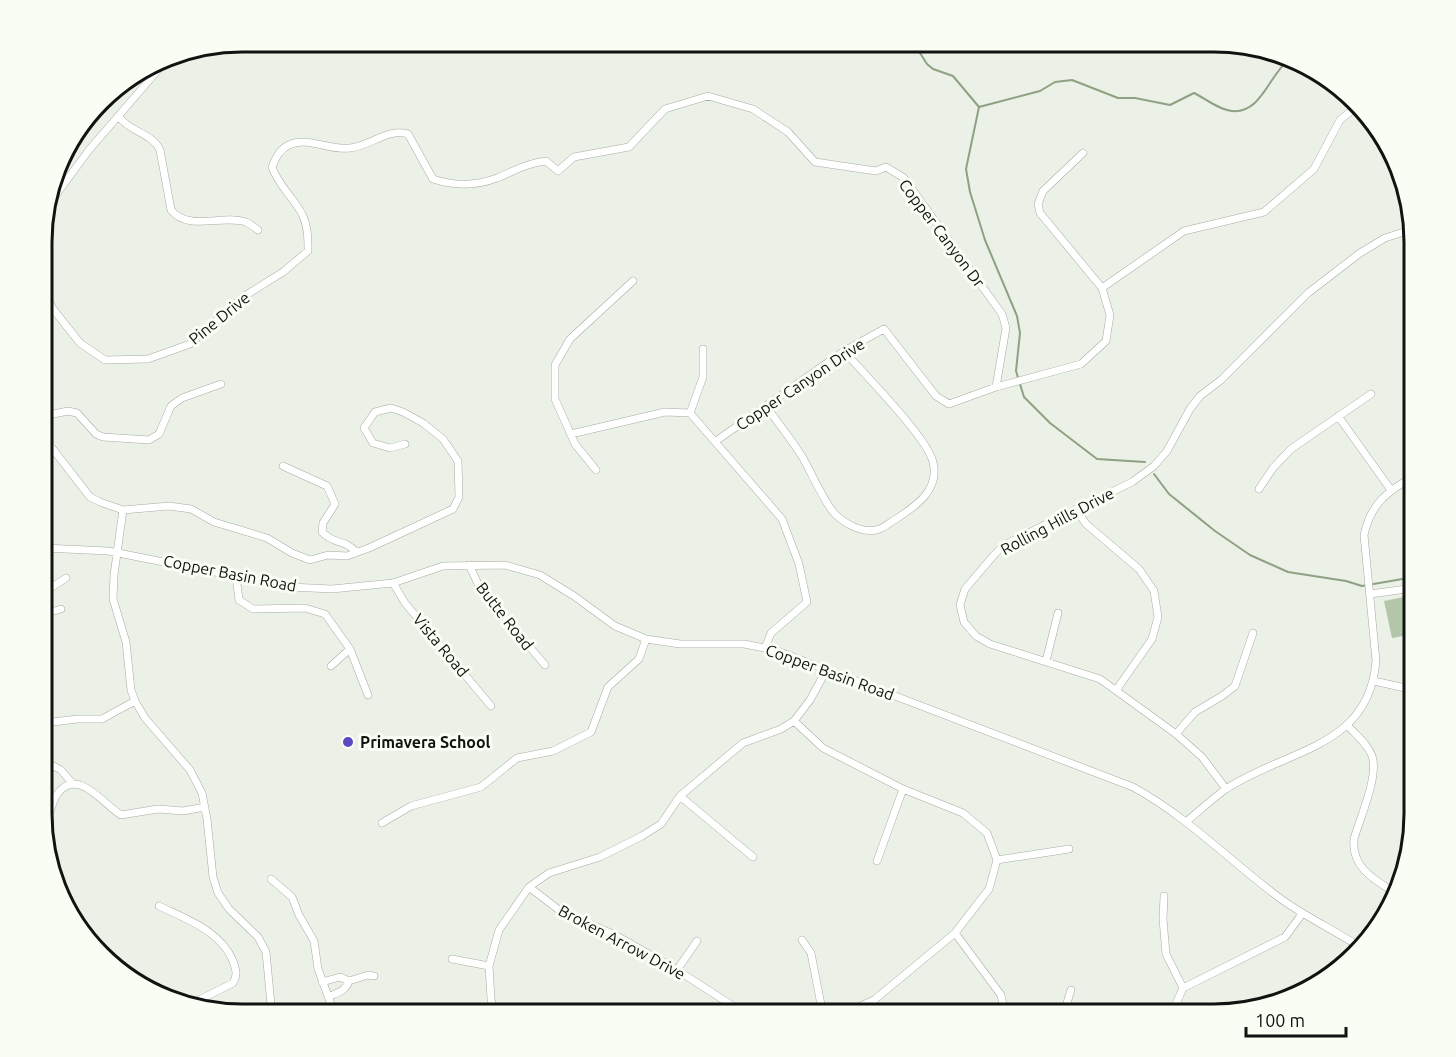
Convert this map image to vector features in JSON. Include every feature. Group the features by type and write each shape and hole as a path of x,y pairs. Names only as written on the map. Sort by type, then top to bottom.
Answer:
{"street":[{"path":"65,176 154,75"},
{"name":"Copper Canyon Dr","path":"308,251 308,232 303,215 276,177 272,166 278,153 290,144 306,142 333,148 352,148 398,131 408,134 433,179 463,185 495,178 530,163 546,161 558,171 574,157 630,147 665,109 708,96 753,109 788,132 815,162 876,171 886,167 904,178 1002,314 1006,328 996,387"},
{"path":"1083,153 1058,174 1043,191 1038,204 1040,213 1102,288 1184,231 1264,212 1314,169 1340,120 1351,111"},
{"path":"119,117 124,124 158,144 171,210 176,217 194,221 236,220 248,222 258,230"},
{"name":"Rolling Hills Drive","path":"1226,789 1202,757 1117,689 1100,679 990,644 976,636 964,622 960,605 965,589 1004,545 1132,482 1154,466 1167,451 1190,409 1200,396 1228,374 1308,293 1360,253 1385,238 1403,232"},
{"name":"Pine Drive","path":"53,309 80,343 105,360 148,359 190,344 243,297 283,273 308,251"},
{"path":"596,470 575,444 555,399 555,365 570,339 633,281"},
{"name":"Copper Canyon Drive","path":"716,441 844,351 884,328 936,396 949,404 996,387 1081,364 1106,341 1110,315 1102,288"},
{"path":"690,413 703,377 704,349"},
{"path":"766,406 801,455 834,514 848,524 865,531 878,530 916,506 930,490 934,478 933,462 927,449 844,351"},
{"path":"53,414 68,411 77,413 96,434 103,437 149,440 159,434 171,406 182,398 221,384"},
{"path":"1259,489 1273,468 1291,449 1371,394"},
{"path":"53,449 90,497 123,510 169,506 191,509 214,522 267,538 292,553 310,560 328,555 347,556 435,519 453,509 459,497 458,461 443,439 423,423 391,408 375,412 364,428 373,443 390,448 405,444"},
{"path":"571,434 665,412 690,413 716,441 782,519 799,564 807,602 771,633 765,648"},
{"path":"1338,416 1391,490"},
{"path":"283,466 327,486 335,504 323,523 322,532 330,541 349,544 356,552"},
{"path":"1187,821 1226,789 1328,739 1348,726 1363,707 1374,681 1376,661 1364,535 1368,519 1377,504 1391,490 1403,483"},
{"path":"1076,509 1086,524 1139,569 1154,591 1158,617 1152,639 1117,689"},
{"path":"123,510 113,600 126,642 129,677 135,701 145,718 190,770 202,793 213,877 218,893 229,909 258,937 266,952 271,1004"},
{"name":"Copper Basin Road","path":"53,548 118,553 290,587 332,589 393,583 443,566 505,565 540,575 615,626 646,639 680,644 744,644 765,648 827,669 1114,779 1151,797 1187,821 1260,883 1302,914 1353,943"},
{"name":"Butte Road","path":"469,566 481,590 545,666"},
{"path":"236,576 239,600 253,609 305,608 325,614 350,649 368,695"},
{"path":"53,586 66,578"},
{"name":"Vista Road","path":"393,583 405,603 492,706"},
{"path":"1369,591 1403,589"},
{"path":"53,611 61,609"},
{"path":"1046,661 1058,613"},
{"path":"1176,734 1195,712 1235,686 1253,633"},
{"path":"382,823 411,806 481,787 517,758 553,751 591,732 608,687 639,659 646,639"},
{"path":"331,666 350,649"},
{"path":"492,1004 489,966 499,930 529,887 549,873 600,857 642,836 660,824 680,796 743,743 781,729 794,721 810,700 827,669"},
{"path":"1374,681 1403,688"},
{"path":"53,722 107,718 135,701"},
{"path":"794,721 823,748 903,789 963,813 987,833 997,860 989,889 955,933 874,1000 864,1005"},
{"path":"1348,726 1372,755 1375,770 1354,839 1353,850 1358,864 1368,875 1388,888"},
{"path":"53,765 61,770 73,784"},
{"path":"53,801 62,788 79,784 91,790 122,815 158,809 183,811 205,807"},
{"path":"878,861 903,789"},
{"path":"680,796 753,857"},
{"path":"997,860 1069,849"},
{"path":"271,879 292,897 314,941 318,969 331,1004"},
{"name":"Broken Arrow Drive","path":"529,887 559,910 617,936 677,970 731,1005"},
{"path":"1164,897 1166,954 1183,988"},
{"path":"159,906 219,940 231,956 237,976 233,984 200,1000"},
{"path":"1175,1005 1183,988 1285,937 1302,914"},
{"path":"955,933 1001,995 1003,1005"},
{"path":"802,940 811,952 821,1005"},
{"path":"677,970 697,941"},
{"path":"452,959 489,966"},
{"path":"322,982 340,977 349,981 368,975 374,976"},
{"path":"328,997 341,992 347,987 349,981"},
{"path":"1066,1005 1071,990"}],"green space":[{"path":"1403,597 1403,636 1392,638 1384,601"}],"waterway":[{"path":"920,53 933,69 953,76 979,107 966,169 970,192 985,240 1017,316 1020,333 1016,371 1024,397 1050,423 1097,459 1145,462"},
{"path":"979,107 1040,91 1055,82 1072,80 1118,98 1135,98 1170,105 1194,93 1222,109 1242,110 1251,106 1258,99 1282,66"},
{"path":"1154,474 1169,494 1215,531 1250,555 1288,572 1346,581 1362,586 1403,579"}],"place":[{"name":"Primavera School","path":"348,742"}]}
